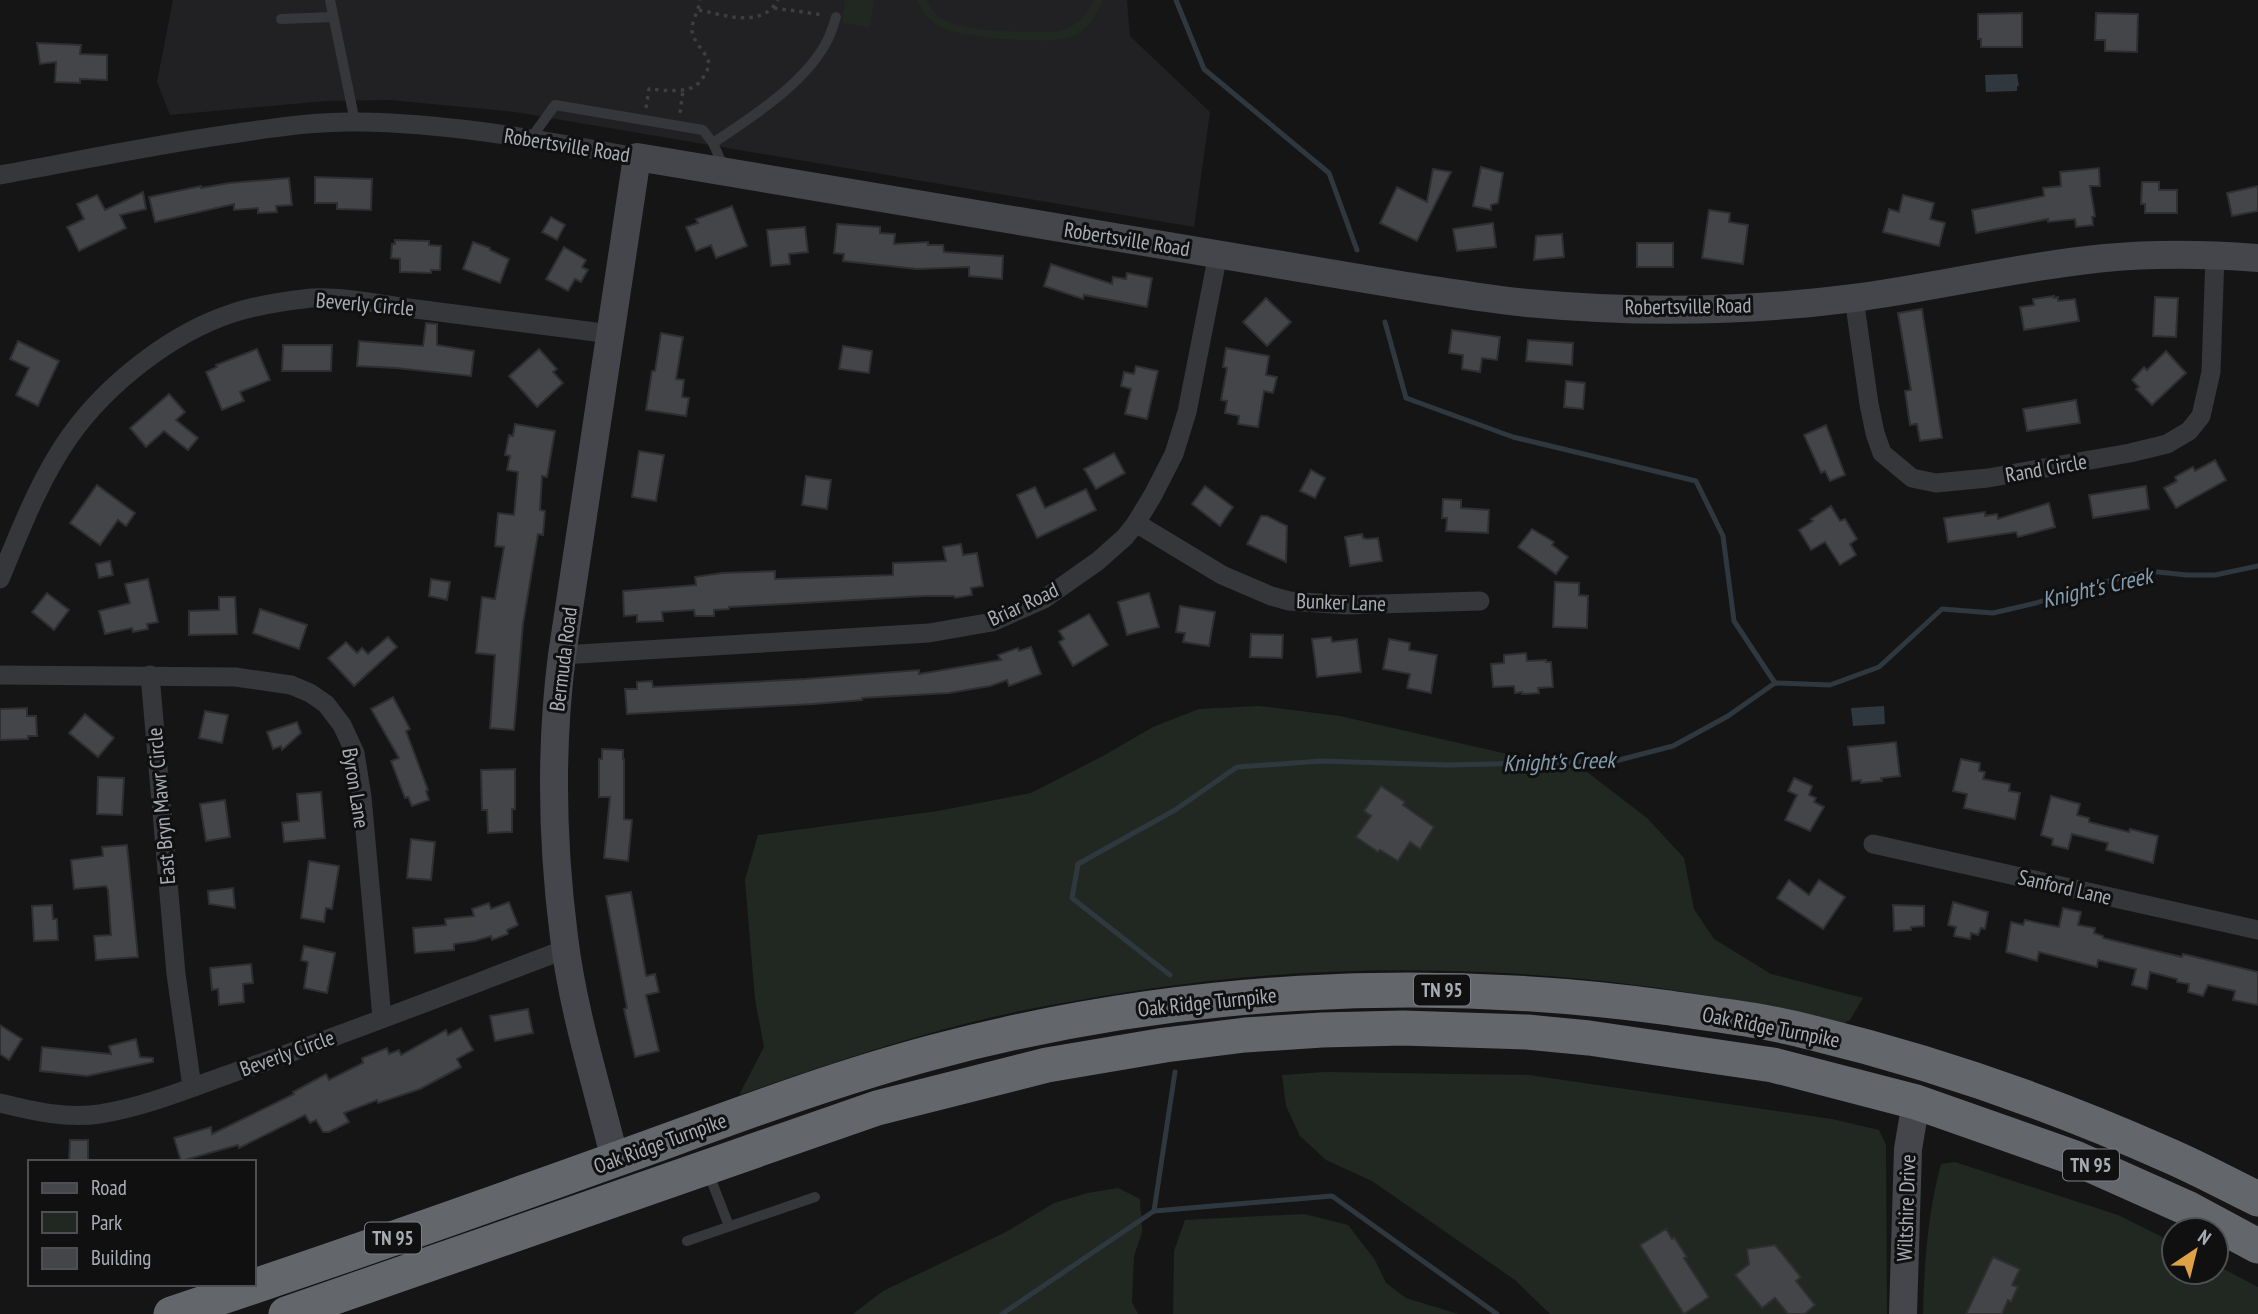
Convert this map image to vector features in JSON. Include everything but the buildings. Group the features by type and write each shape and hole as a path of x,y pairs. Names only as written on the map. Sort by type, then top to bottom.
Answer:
{"highway":[{"name":"Oak Ridge Turnpike","path":"286,1314 877,1108 1044,1046 1128,1010 1218,999 1323,991 1465,990 1531,993 1650,1005 1805,1031 1993,1086 2108,1129 2258,1199"},
{"path":"1527,1032 1531,993"},
{"name":"Oak Ridge Turnpike","path":"256,1285 829,1083 935,1052 1044,1046 1165,1045 1258,1034 1403,1028 1527,1032 1589,1038 1773,1065 1916,1102 2075,1157 2187,1208 2258,1246"},
{"path":"1916,1102 1927,1065"},
{"path":"615,1160 623,1196"},
{"name":"Oak Ridge Turnpike","path":"171,1314 252,1286"}],"street":[{"name":"Robertsville Road","path":"0,175 200,138 283,126 355,122 433,125 531,138 1494,299 1579,306 1728,308 1854,298 2105,258 2215,254 2258,258"},
{"name":"Bermuda Road","path":"615,1160 566,949 556,859 553,780 556,702 562,655 637,157"},
{"name":"Briar Road","path":"562,655 927,633 992,622 1044,599 1098,561 1125,537 1136,523 1174,454 1187,412 1218,254"},
{"name":"Rand Circle","path":"1854,298 1871,413 1882,453 1913,478 1936,483 1988,478 2130,453 2167,444 2189,431 2201,416 2211,372 2215,254"},
{"name":"Beverly Circle","path":"0,579 38,490 70,436 137,366 179,338 226,316 258,307 313,298 369,302 611,334"},
{"name":"Bunker Lane","path":"1136,523 1222,575 1289,601 1347,605 1480,601"},
{"path":"0,675 150,675"},
{"name":"Byron Lane","path":"150,675 235,677 291,685 326,704 342,725 355,753 362,797 382,1018"},
{"name":"East Bryn Mawr Circle","path":"150,675 176,974 192,1087"},
{"name":"Sanford Lane","path":"1873,844 2258,930"},
{"name":"Beverly Circle","path":"0,1102 36,1112 82,1115 119,1109 192,1087 566,949"},
{"name":"Wiltshire Drive","path":"1903,1314 1908,1149 1916,1102"}],"lane":[{"path":"330,0 355,122"},
{"path":"281,19 333,17"},
{"path":"713,143 775,100 797,79 829,38 836,17"},
{"path":"531,138 555,105 703,130 713,143 726,172"},
{"path":"706,1168 729,1226"},
{"path":"687,1241 815,1197"}],"path":[{"path":"646,103 649,89 683,90 695,87 702,81 709,66 708,60 695,40 691,27 699,10 700,0"},
{"path":"699,10 743,19 759,16 774,8 778,0"},
{"path":"774,8 836,17"},
{"path":"680,107 683,90"}],"shaded area":[{"path":"173,0 1127,0 1130,36 1210,112 1194,227 515,112 390,100 326,101 170,115 157,82"},
{"path":"2017,74 2017,91 1986,92 1985,75"},
{"path":"1884,706 1885,724 1853,726 1851,708"}],"green space":[{"path":"845,0 874,0 870,27 842,23"},
{"path":"917,0 926,0 939,17 963,26 1055,32 1074,25 1094,0 1103,0 1091,22 1078,34 1061,39 1027,40 952,32 934,23"},
{"path":"1259,706 1340,716 1587,772 1647,818 1684,858 1694,909 1714,939 1771,974 1863,998 1850,1020 1843,1024 1682,991 1491,972 1363,971 1238,978 1101,996 984,1019 878,1048 739,1095 764,1047 755,999 745,880 758,835 938,811 1031,793 1153,727 1199,709"},
{"path":"1325,1072 1529,1075 1832,1119 1879,1130 1886,1145 1887,1314 1550,1314 1515,1280 1372,1181 1326,1160 1300,1136 1286,1106 1282,1075"},
{"path":"1955,1162 2118,1215 2160,1236 2160,1286 2230,1286 2230,1272 2258,1287 2258,1314 1923,1314 1927,1238 1941,1164"},
{"path":"1118,1188 1140,1199 1142,1232 1134,1256 1132,1302 1138,1314 853,1314 883,1291 1006,1232 1054,1203"},
{"path":"1304,1214 1348,1225 1375,1260 1386,1283 1406,1298 1458,1314 1173,1314 1174,1251 1185,1220"}],"waterway":[{"path":"1176,0 1204,69 1329,173 1357,250"},
{"path":"1385,322 1406,398 1513,437 1696,481 1723,536 1734,621 1775,683"},
{"name":"Knight's Creek","path":"1170,975 1072,898 1078,864 1175,810 1237,767 1321,761 1448,765 1615,761 1673,746 1728,716 1775,683 1830,685 1879,667 1942,609 1993,613 2148,571 2215,575 2258,566"},
{"name":"Knight's Creek","path":"1154,1211 1175,1072"},
{"path":"1002,1314 1154,1211 1332,1196 1497,1314"}]}
